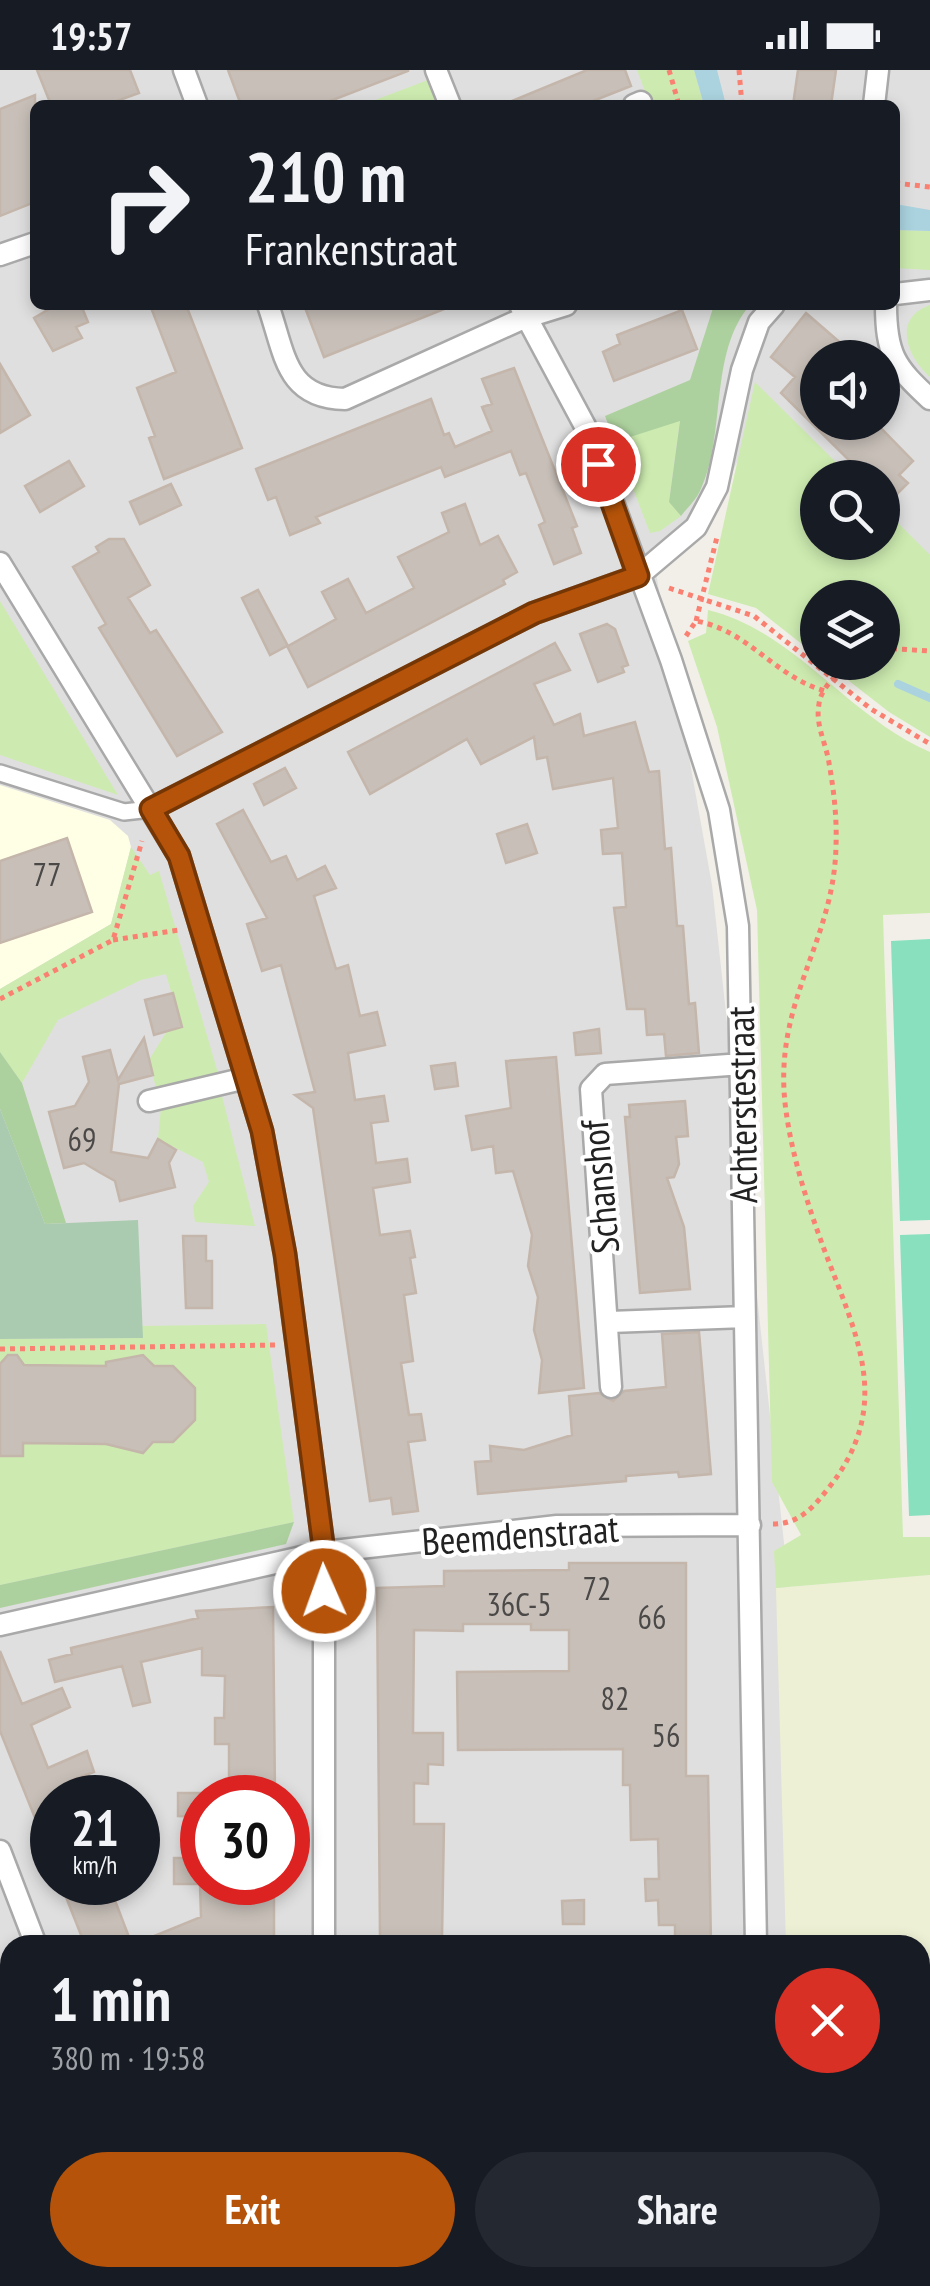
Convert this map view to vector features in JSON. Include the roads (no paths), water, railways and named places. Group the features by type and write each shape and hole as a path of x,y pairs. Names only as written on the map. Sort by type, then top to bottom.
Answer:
{"street":[{"path":"184,70 195,100"},
{"path":"436,70 448,100"},
{"path":"875,100 878,70"},
{"path":"0,256 30,244"},
{"path":"900,293 930,290"},
{"path":"270,310 295,381 317,398 345,399 522,312"},
{"path":"0,772 124,812 151,809 534,613 638,576 696,526 717,488 742,370 759,322 770,310"},
{"path":"886,310 886,330 899,371 930,399"},
{"name":"Achterstestraat","path":"522,312 584,426 670,660 719,810 738,926 756,1935"},
{"path":"0,564 179,856 262,1131 297,1345 324,1552 324,1935"},
{"name":"Schanshof","path":"612,1387 591,1089 605,1074 742,1064"},
{"path":"149,1101 246,1078"},
{"path":"610,1322 745,1318"},
{"name":"Beemdenstraat","path":"0,1625 324,1552 557,1526 750,1525"},
{"path":"0,1851 32,1935"}],"water":[{"path":"694,70 717,70 725,100 703,100"},
{"path":"900,205 930,210 930,231 900,230"}],"waterway":[{"path":"898,684 930,698"}]}
